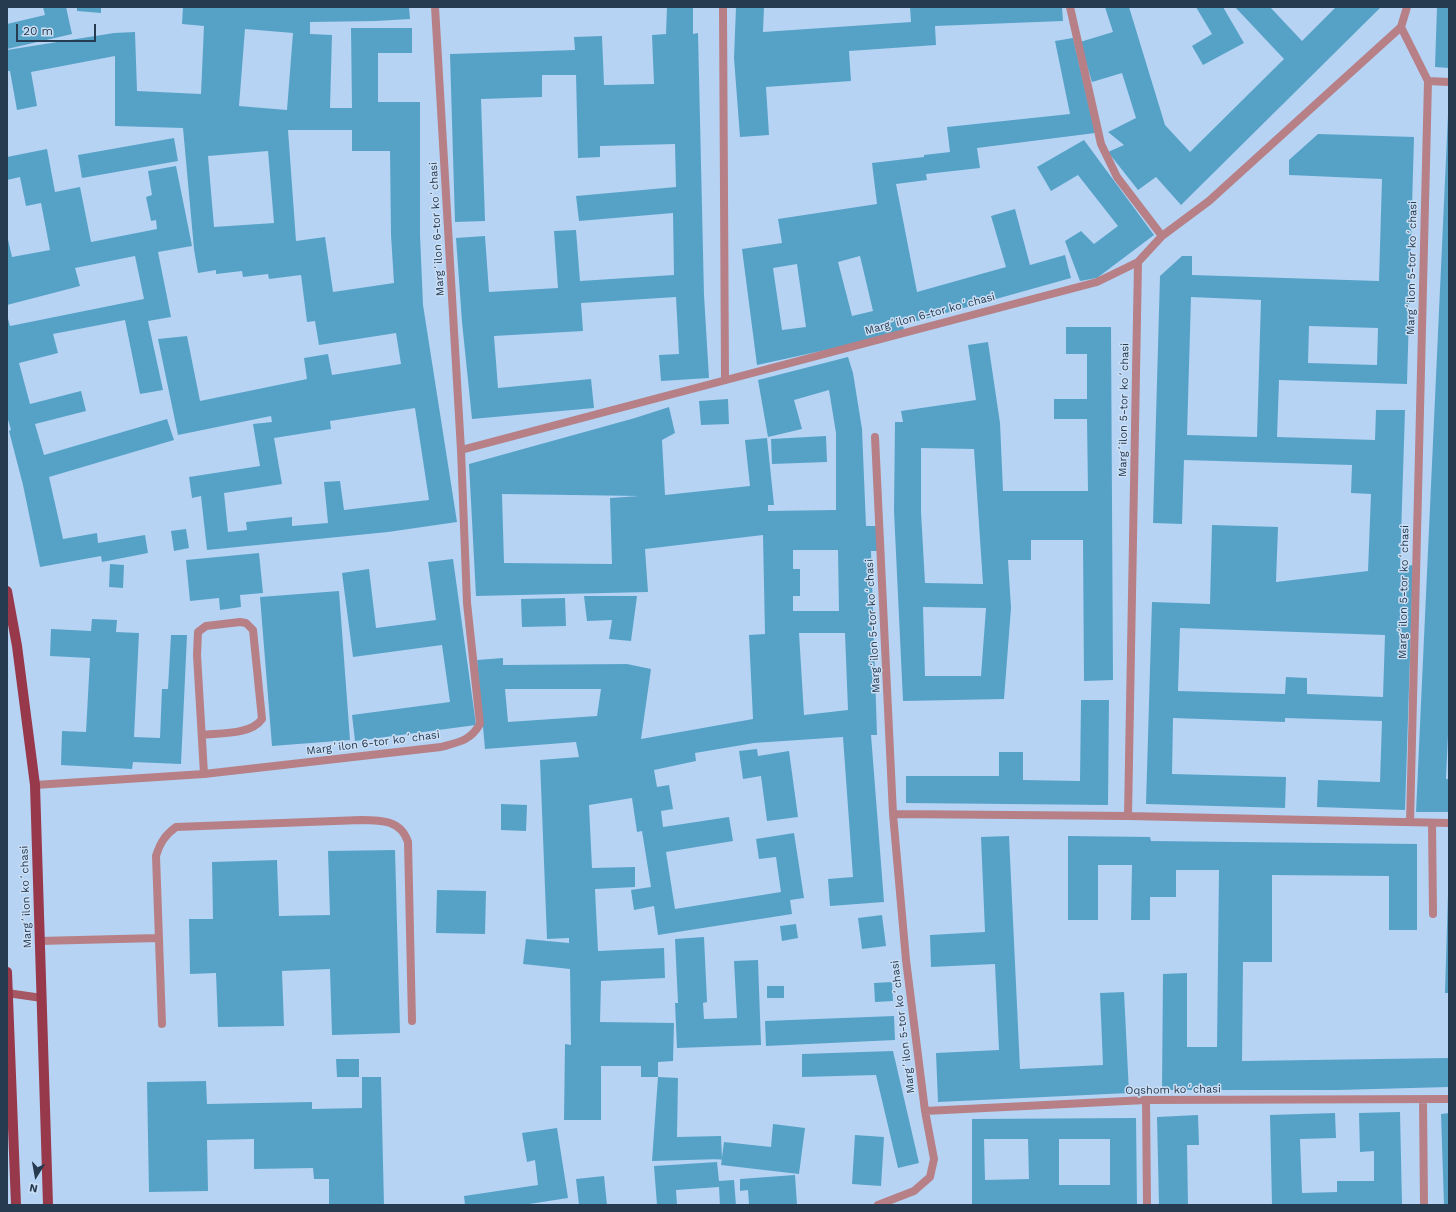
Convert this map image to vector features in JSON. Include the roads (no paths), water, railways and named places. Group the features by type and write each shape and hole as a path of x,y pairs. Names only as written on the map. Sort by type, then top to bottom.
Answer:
{"main road":[{"name":"Margʻilon koʻchasi","path":"7,591 17,646 35,785 38,941 42,998 48,1205"},
{"path":"7,972 16,1205"},
{"path":"8,993 42,998"}],"street":[{"name":"Margʻilon 6-tor koʻchasi","path":"35,785 204,774 442,747 461,742 474,735 480,724 467,603 461,450 435,7"},
{"path":"723,7 725,379"},
{"path":"1070,7 1101,144 1117,177 1162,236"},
{"path":"1138,262 1162,236 1209,200 1401,27 1407,7"},
{"name":"Margʻilon 5-tor koʻchasi","path":"1401,27 1428,81 1410,822"},
{"path":"1428,81 1449,82"},
{"name":"Margʻilon 6-tor koʻchasi","path":"461,450 725,379 1097,282 1138,262"},
{"name":"Margʻilon 5-tor koʻchasi","path":"1128,816 1138,262"},
{"name":"Margʻilon 5-tor koʻchasi","path":"875,437 892,814 906,960 925,1111 934,1159 930,1177 914,1191 878,1205"},
{"path":"202,735 247,730 257,726 262,719 253,630 246,623 240,622 206,626 198,632 197,655 204,774"},
{"path":"892,814 1128,816 1449,823"},
{"path":"162,1024 156,856 161,843 168,833 176,827 361,820 396,824 402,830 408,842 412,1021"},
{"path":"1432,823 1434,914"},
{"path":"38,941 158,938"},
{"name":"Oqshom koʻchasi","path":"925,1111 1146,1100 1449,1099"},
{"path":"1146,1100 1147,1205"},
{"path":"1423,1100 1424,1205"}]}
